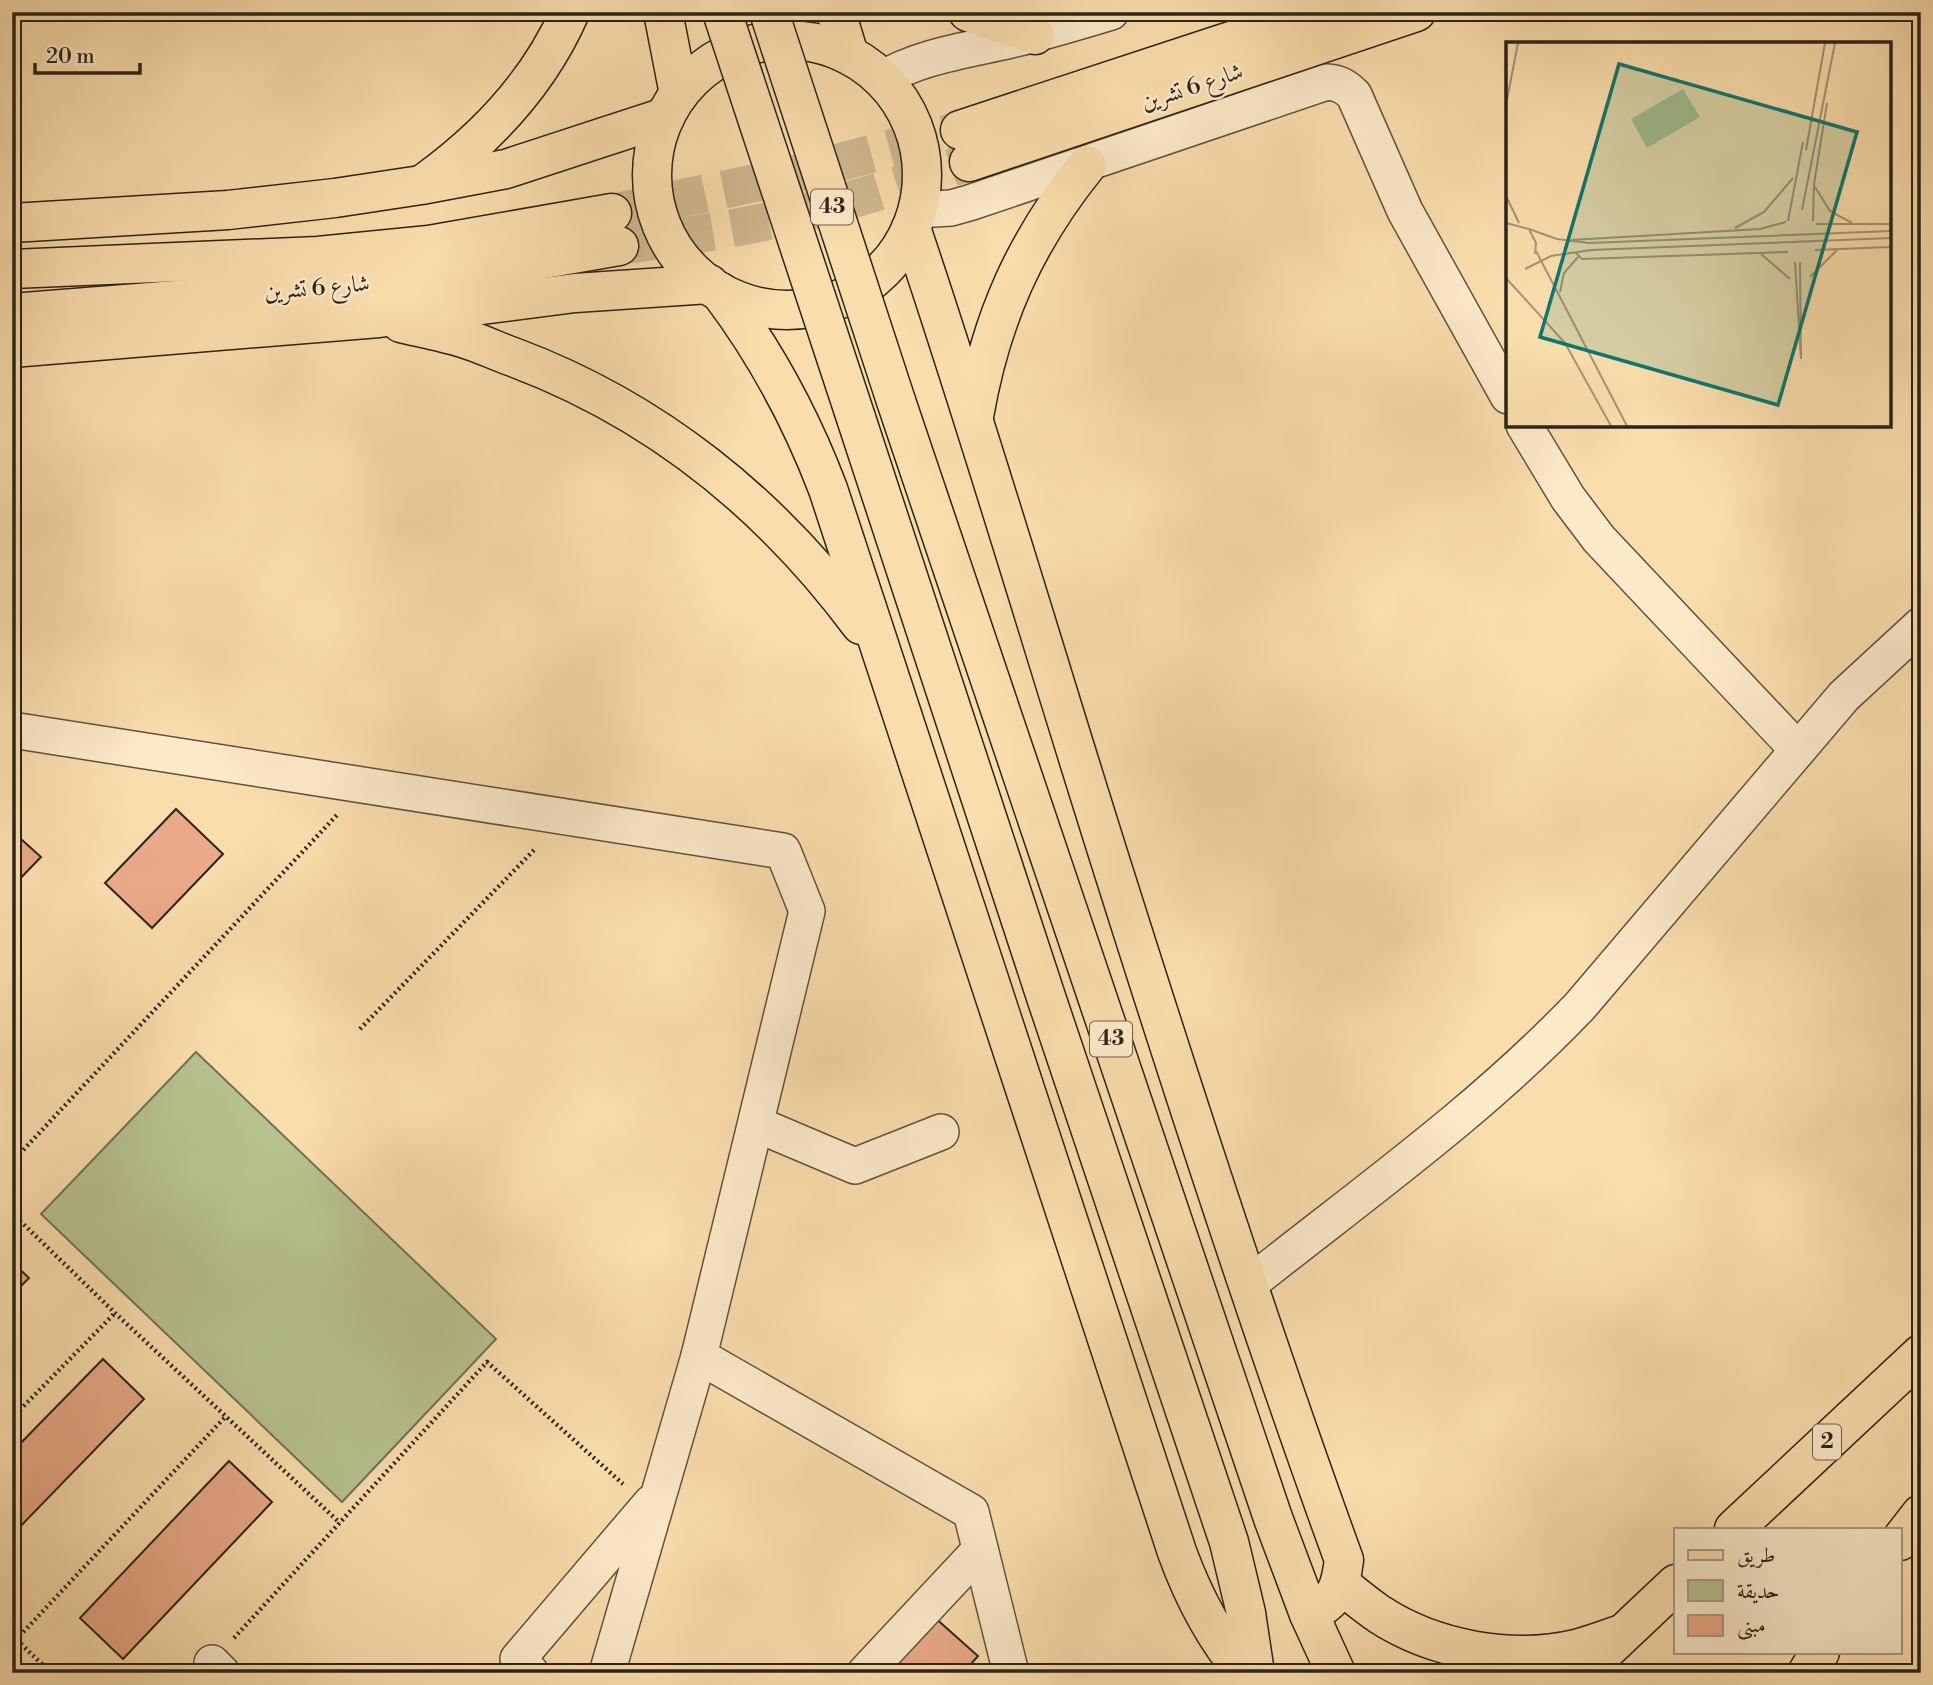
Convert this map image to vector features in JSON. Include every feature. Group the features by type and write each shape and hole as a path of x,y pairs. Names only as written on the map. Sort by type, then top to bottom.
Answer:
{"main road":[{"path":"421,185 456,160 488,131 517,99 543,64 570,12"},
{"path":"663,12 672,106"},
{"path":"722,12 1046,997 1229,1542 1255,1673"},
{"name":"43","path":"769,12 896,401 1268,1505 1309,1614 1336,1673"},
{"path":"836,12 849,55"},
{"path":"968,12 1035,34"},
{"name":"شارع 6 تشرين","path":"1319,12 964,146 1416,12"},
{"path":"12,348 379,318 575,293 714,288 746,304 774,310 802,309 830,303 856,292 878,275 897,253 914,219 921,187 922,163 917,140 909,117 882,79 849,55 824,45 797,40 770,41 743,47 719,58 697,74 672,106 656,143 654,195 672,246 688,267 714,288 750,332 795,411 813,449 1177,1552 1188,1582 1217,1637 1245,1673"},
{"path":"12,223 228,210 421,185 506,169 672,106"},
{"path":"974,418 991,339 1015,277 1061,196 1087,164"},
{"path":"914,219 1116,879 1248,1285 1344,1560 1340,1585 1334,1598 1309,1614"},
{"name":"شارع 6 تشرين","path":"12,270 318,256 616,230 439,276 353,286 12,313"},
{"path":"379,318 464,338 547,370 626,410 689,451 766,515 827,579 880,650"},
{"name":"2","path":"1735,1528 1921,1354"},
{"path":"1902,1538 1921,1514"},
{"path":"1340,1585 1381,1615 1403,1626 1426,1637 1474,1651 1524,1655 1574,1650 1622,1634"},
{"path":"1583,1673 1674,1586"},
{"path":"1807,1673 1819,1654"}],"street":[{"path":"882,79 895,71 934,58 1035,34 1111,12"},
{"path":"914,219 1087,164 1327,82 1346,87 1354,95 1405,211 1506,392"},
{"path":"1525,427 1568,498 1599,539 1798,750"},
{"path":"1248,1285 1488,1095 1536,1052 1580,1006 1844,696 1921,625"},
{"path":"12,730 783,851 807,911 699,1356 653,1500 607,1673"},
{"path":"756,1124 855,1166 941,1132"},
{"path":"699,1356 971,1512 1011,1673"},
{"path":"531,1673 518,1659 653,1500"},
{"path":"865,1673 981,1550"}],"path":[{"path":"12,1162 364,786"},
{"path":"360,1029 565,817"},
{"path":"12,1213 114,1313 340,1523"},
{"path":"12,1418 114,1313"},
{"path":"217,1668 340,1523 487,1362 653,1500"},
{"path":"12,1644 226,1416"},
{"path":"17,1640 51,1673"}],"green space":[{"path":"196,1052 496,1339 342,1502 41,1214"}],"building":[{"path":"176,809 223,854 152,928 105,883"},
{"path":"12,831 41,857 12,887"},
{"path":"12,1262 29,1278 12,1295"},
{"path":"103,1359 144,1399 12,1535 12,1452"},
{"path":"229,1461 272,1502 123,1659 80,1618"},
{"path":"933,1616 978,1656 963,1673 882,1673"}],"tunnel":[{"path":"612,213 788,176 960,130"},
{"path":"619,246 799,214 885,190 969,162"}]}
